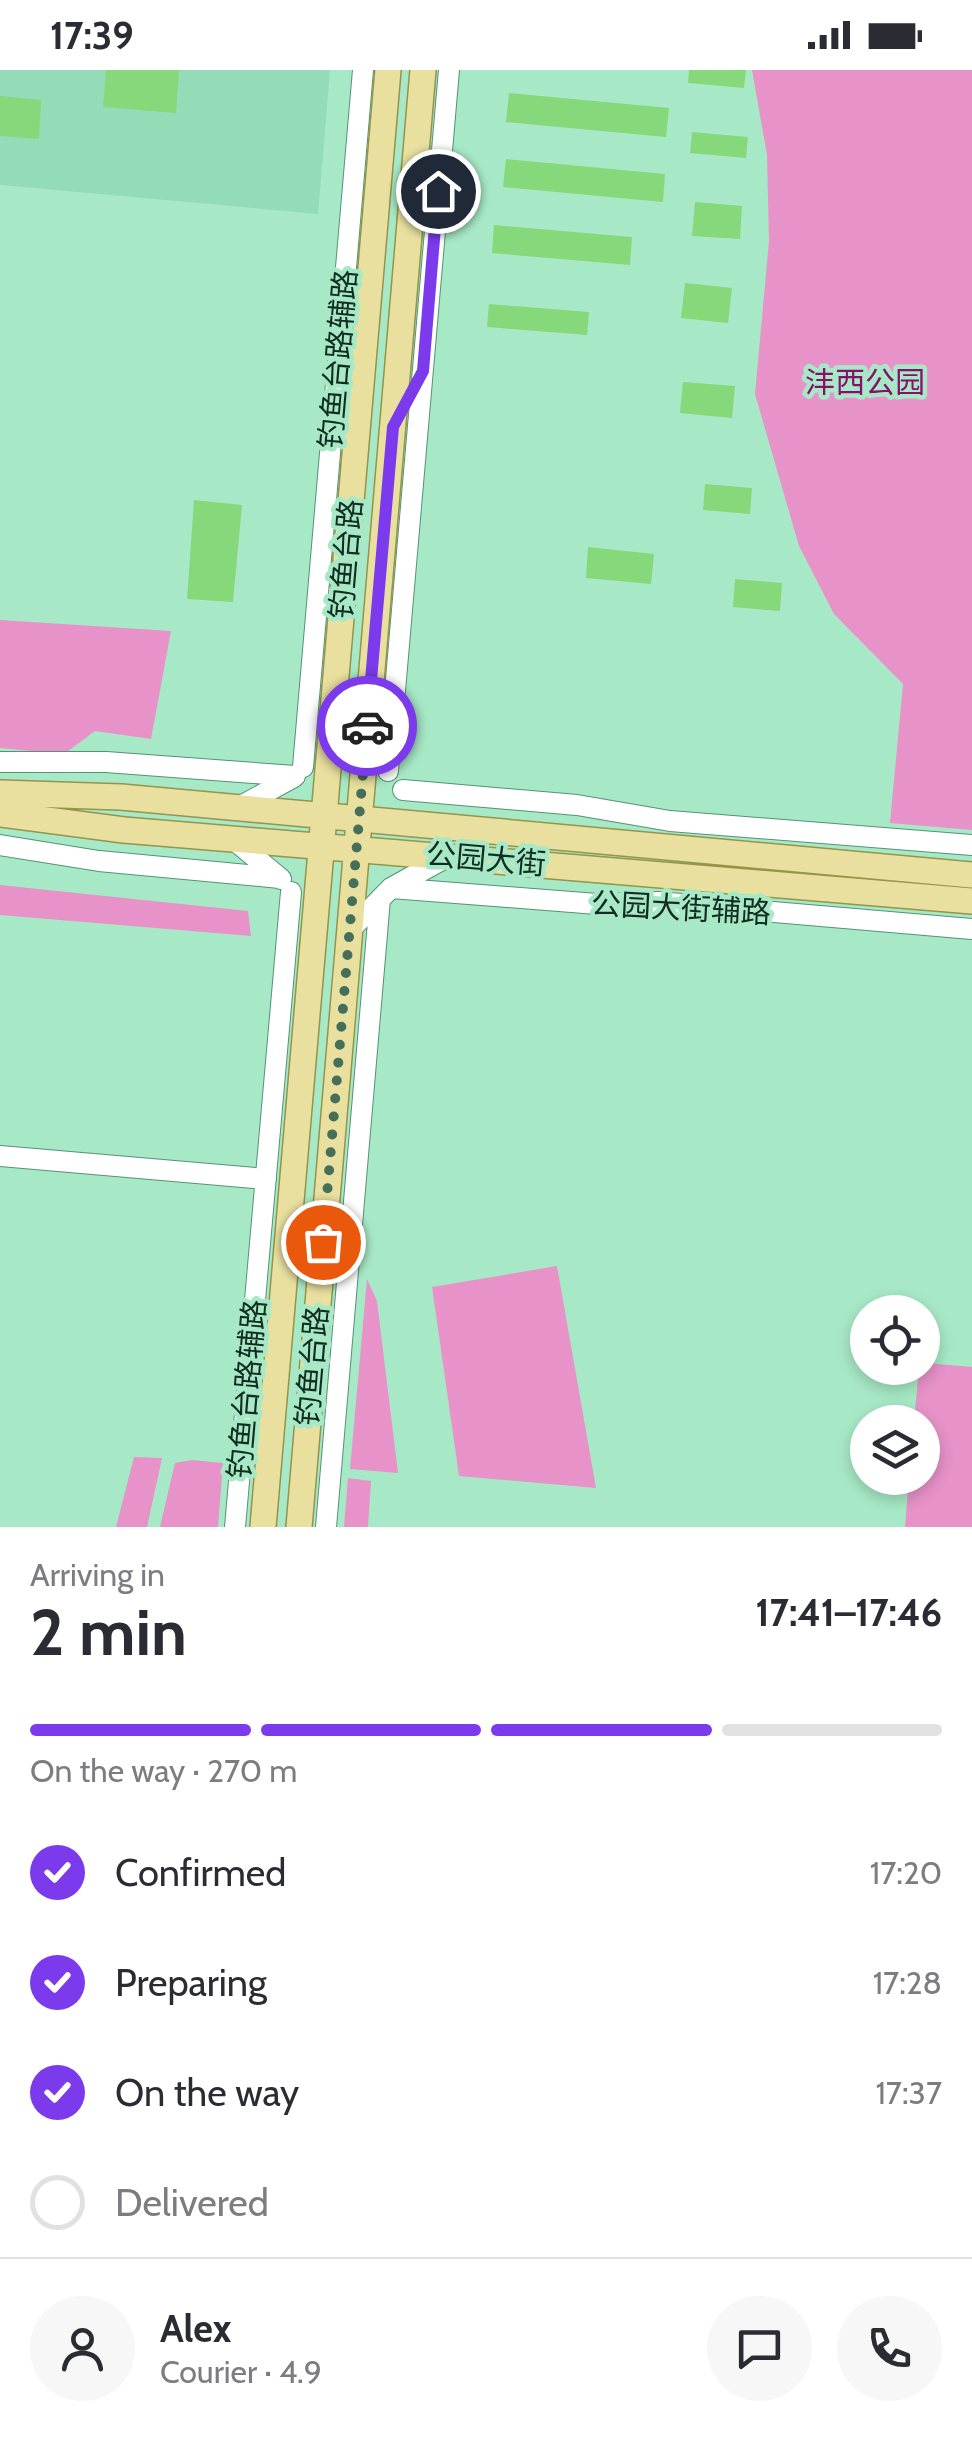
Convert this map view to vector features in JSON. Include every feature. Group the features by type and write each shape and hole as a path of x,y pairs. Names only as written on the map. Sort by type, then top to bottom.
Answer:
{"main road":[{"name":"钓鱼台路","path":"264,1527 388,70"},
{"name":"钓鱼台路","path":"299,1527 423,70"},
{"name":"公园大街","path":"0,793 121,797 972,875"},
{"name":"公园大街","path":"0,814 124,830 972,901"}],"street":[{"name":"钓鱼台路辅路","path":"299,772 364,70"},
{"path":"360,106 380,70"},
{"path":"431,70 445,116"},
{"path":"388,771 449,70"},
{"path":"338,367 358,424"},
{"path":"393,427 423,371"},
{"path":"338,662 372,665"},
{"path":"239,807 299,772 331,734"},
{"path":"366,739 403,790 438,826"},
{"path":"0,762 106,762 299,772"},
{"path":"403,790 577,805 670,821 972,845"},
{"path":"233,839 286,885 315,928"},
{"path":"0,845 286,885"},
{"path":"350,930 385,894 449,856"},
{"name":"钓鱼台路辅路","path":"235,1527 266,1178 286,885"},
{"path":"326,1527 358,1151 385,894"},
{"name":"公园大街辅路","path":"385,894 597,904 658,902 972,928"},
{"path":"308,1011 342,1014"},
{"path":"269,1139 302,1084"},
{"path":"336,1088 358,1151"},
{"path":"0,1156 266,1178"},
{"path":"248,1376 270,1448"},
{"path":"306,1435 337,1392"}],"shaded area":[{"path":"0,70 330,70 318,214 0,185"}],"green space":[{"name":"沣西公园","path":"752,70 972,70 972,830 890,823 903,684 834,614 799,546 755,394 769,241 767,155"},
{"path":"0,620 171,631 151,739 95,731 64,754 0,748"},
{"path":"0,885 248,911 251,936 0,915"},
{"path":"557,1266 596,1488 459,1476 432,1287"},
{"path":"367,1279 377,1301 398,1473 350,1469"},
{"path":"940,1364 972,1367 972,1527 905,1527 908,1495 940,1495 940,1405 916,1405 917,1385 940,1385"},
{"path":"134,1457 162,1458 147,1527 116,1527"},
{"path":"175,1463 223,1463 218,1527 160,1527"},
{"path":"348,1478 371,1481 368,1527 344,1527"}],"building":[{"path":"106,70 179,70 176,113 103,107"},
{"path":"689,70 746,70 744,88 688,83"},
{"path":"509,93 669,108 666,137 506,122"},
{"path":"0,96 41,100 39,139 0,136"},
{"path":"692,132 748,137 746,158 690,153"},
{"path":"506,159 665,174 663,202 503,187"},
{"path":"695,202 742,206 740,239 692,236"},
{"path":"494,225 632,237 630,265 492,253"},
{"path":"685,283 732,288 728,323 681,318"},
{"path":"489,304 589,312 587,335 487,327"},
{"path":"683,382 735,386 732,418 680,413"},
{"path":"705,484 752,488 750,514 703,510"},
{"path":"194,500 242,505 233,602 187,599"},
{"path":"588,547 654,554 651,584 586,578"},
{"path":"735,579 782,583 780,611 733,607"}],"way so far":[{"path":"323,1242 367,726"}],"route":[{"path":"367,726 393,427 423,371 438,191"}]}
